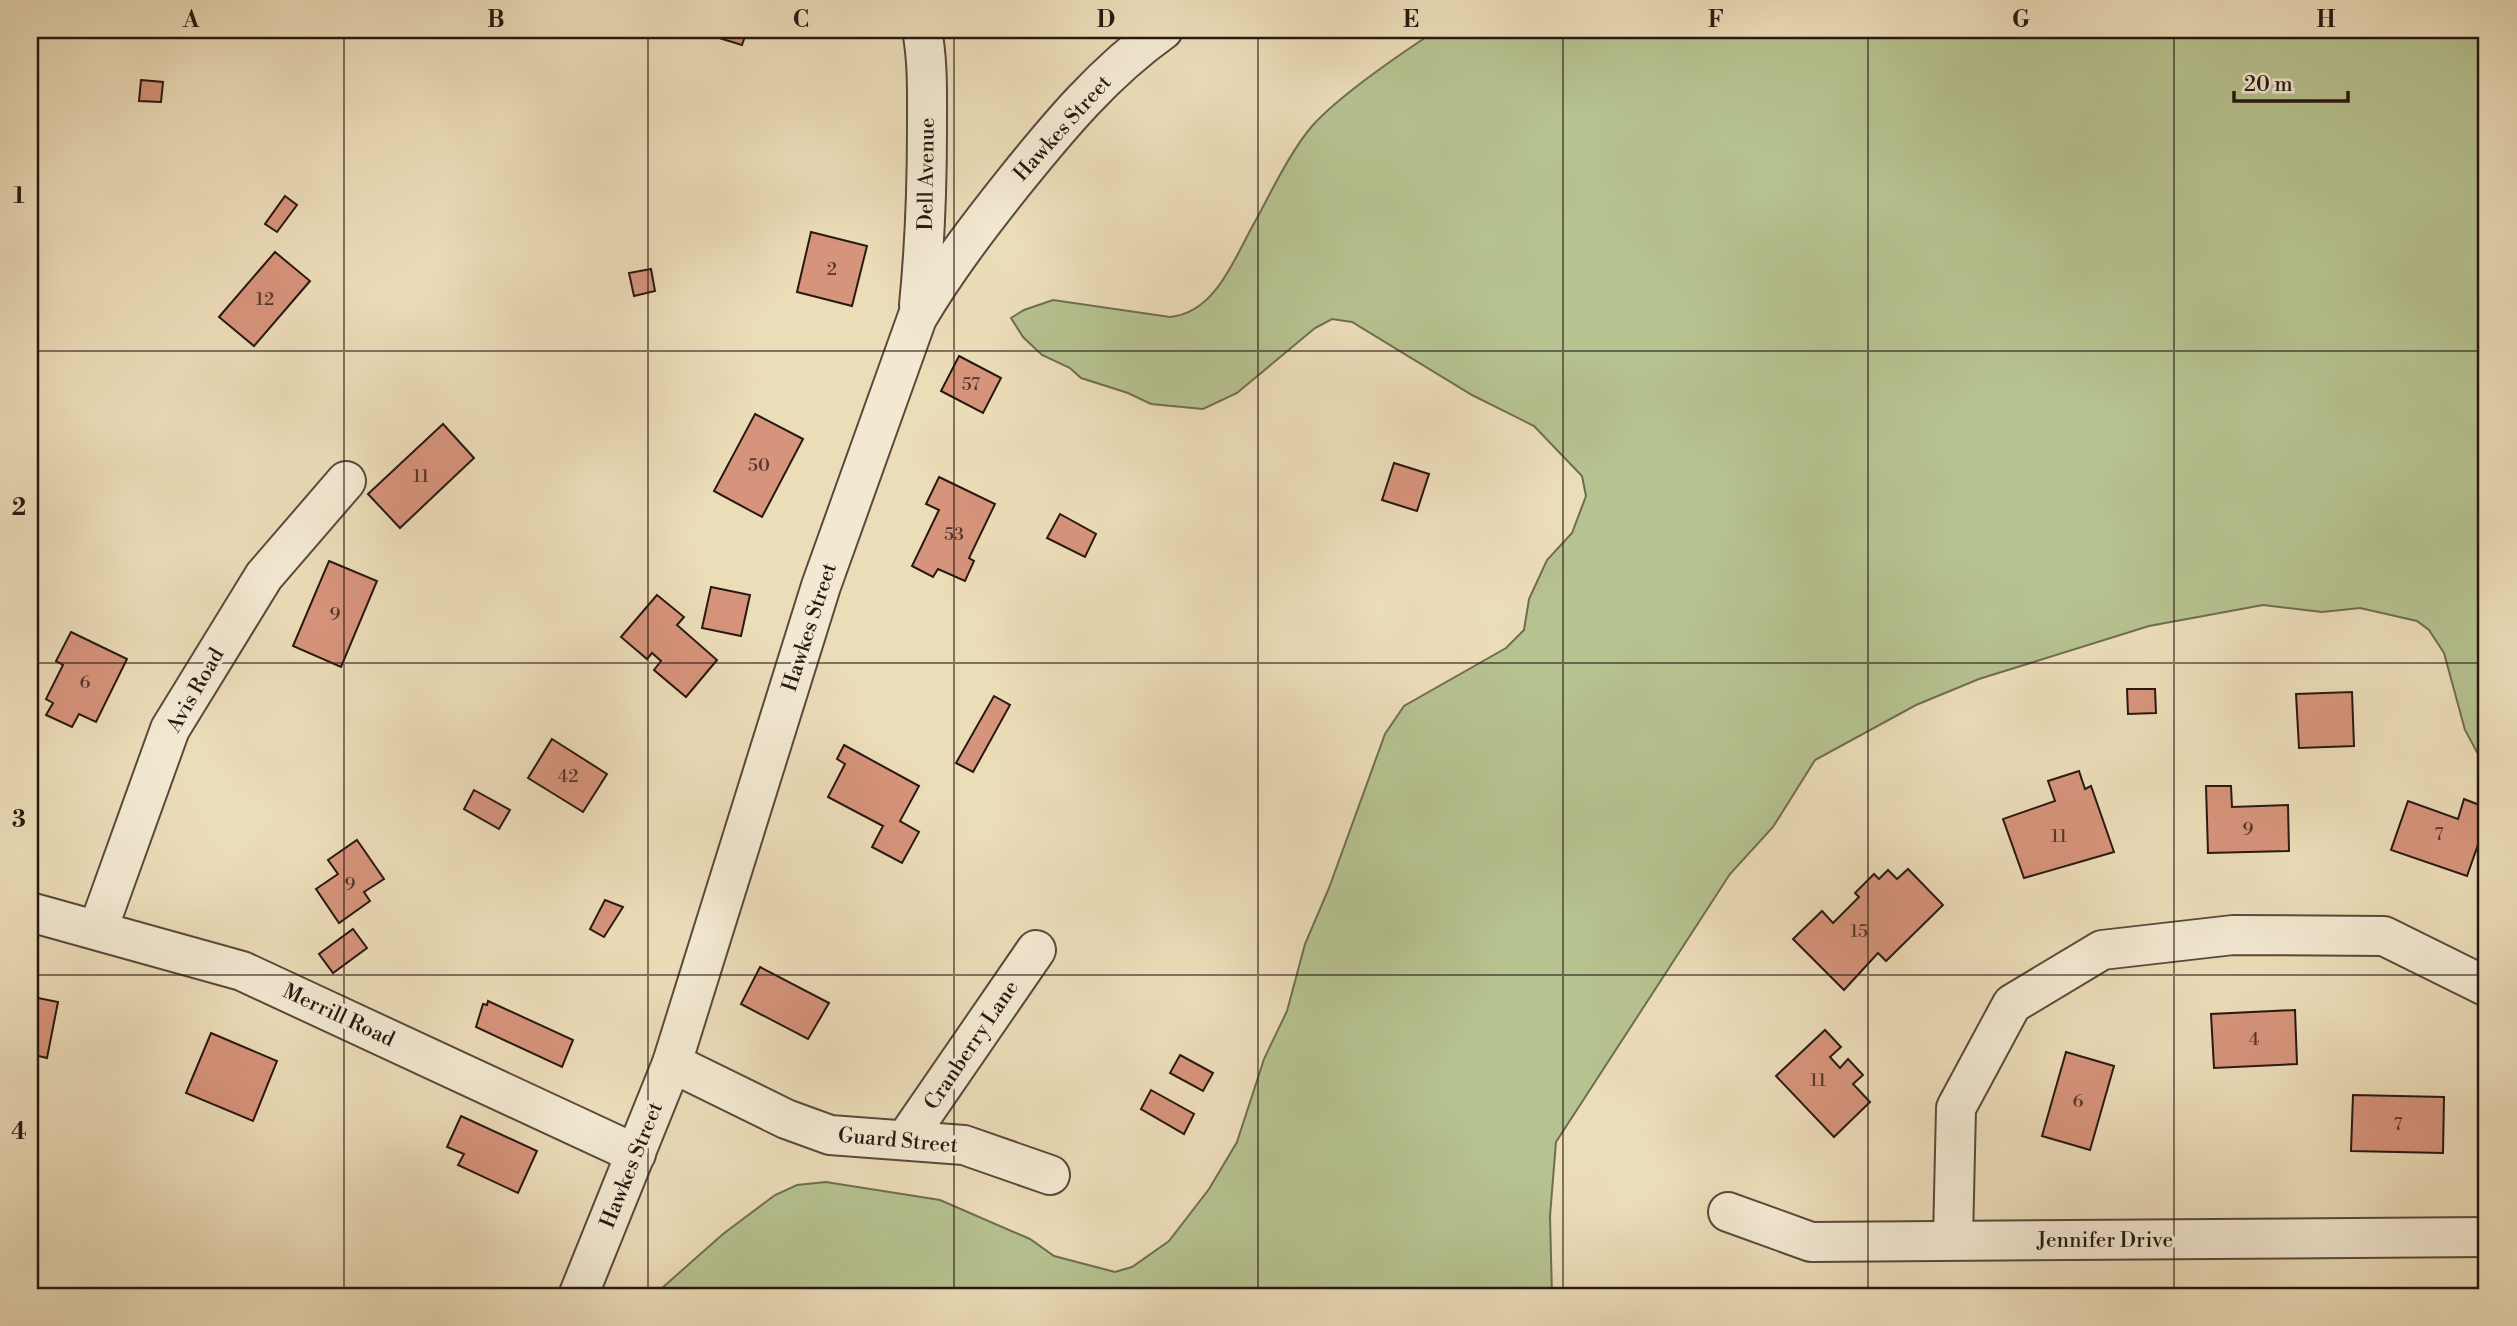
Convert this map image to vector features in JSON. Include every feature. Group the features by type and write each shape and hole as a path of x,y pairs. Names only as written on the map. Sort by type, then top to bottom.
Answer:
{"street":[{"name":"Dell Avenue","path":"918,317 926,197 927,73 922,30"},
{"name":"Hawkes Street","path":"578,1296 672,1063 821,586 918,317 941,276 970,237 1075,108 1093,88 1163,30"},
{"name":"Avis Road","path":"98,929 170,729 264,576 346,481"},
{"name":"Merrill Road","path":"30,912 242,971 636,1154"},
{"path":"1953,1239 1956,1108 2012,1004 2102,950 2233,934 2384,936 2487,987"},
{"name":"Cranberry Lane","path":"906,1139 1036,950"},
{"name":"Guard Street","path":"672,1063 786,1119 831,1135 964,1145 1050,1175"},
{"name":"Jennifer Drive","path":"1728,1212 1811,1242 1953,1239 2256,1241 2487,1237"}],"green space":[{"path":"1437,30 2487,30 2487,757 2478,754 2465,730 2444,653 2429,630 2417,621 2360,608 2322,612 2263,605 2149,626 1979,679 1916,705 1815,760 1773,827 1730,874 1556,1142 1550,1216 1552,1296 653,1296 723,1234 775,1195 797,1185 826,1182 940,1200 1030,1239 1054,1256 1115,1272 1132,1267 1169,1241 1209,1189 1237,1142 1264,1059 1287,1011 1305,944 1329,888 1385,734 1404,706 1506,648 1524,630 1529,599 1547,560 1572,533 1586,496 1582,476 1534,426 1472,395 1352,322 1332,319 1315,328 1237,393 1203,409 1151,404 1128,393 1081,378 1070,368 1042,355 1023,337 1011,318 1024,310 1053,300 1170,317 1199,306 1229,270 1288,160 1313,125 1355,88"}],"building":[{"path":"693,30 747,30 742,45"},
{"path":"141,80 163,82 161,102 139,101"},
{"path":"285,196 297,205 277,232 265,224"},
{"path":"811,232 867,246 852,306 797,292"},
{"path":"275,252 310,281 254,346 219,317"},
{"path":"651,269 655,291 634,296 629,273"},
{"path":"959,356 1001,378 983,413 941,391"},
{"path":"755,414 803,439 762,517 714,491"},
{"path":"443,424 474,458 400,528 368,494"},
{"path":"1394,463 1429,474 1417,511 1382,500"},
{"path":"939,477 995,504 969,558 974,561 965,581 938,569 933,577 912,566 939,510 926,504"},
{"path":"1060,514 1096,534 1085,557 1047,538"},
{"path":"329,561 377,581 341,667 293,646"},
{"path":"711,587 750,595 741,636 702,628"},
{"path":"657,595 684,617 677,625 717,660 686,697 654,670 661,661 652,653 647,659 621,637"},
{"path":"71,632 127,659 96,722 79,714 72,727 46,715 53,703 46,699 63,665 56,661"},
{"path":"2127,689 2155,689 2156,713 2128,714"},
{"path":"2352,692 2354,746 2299,748 2296,694"},
{"path":"994,696 1010,705 973,772 956,763"},
{"path":"552,739 607,774 583,812 528,778"},
{"path":"844,745 919,786 900,821 919,832 902,863 872,847 883,826 828,797 845,764 837,759"},
{"path":"2079,771 2085,789 2091,786 2114,852 2024,878 2003,819 2055,801 2048,781"},
{"path":"2206,786 2231,786 2232,807 2288,805 2289,851 2208,853"},
{"path":"474,790 510,810 499,829 464,809"},
{"path":"2464,799 2487,808 2487,819 2467,876 2391,850 2408,801 2458,819"},
{"path":"357,840 384,879 364,892 370,901 339,923 316,889 338,874 328,860"},
{"path":"1908,869 1943,905 1886,961 1878,953 1844,990 1793,939 1822,911 1833,923 1859,897 1855,893 1874,874 1879,879 1888,870 1897,879"},
{"path":"605,900 623,907 604,937 590,929"},
{"path":"353,929 367,948 333,973 319,954"},
{"path":"760,967 829,1003 808,1039 741,1004"},
{"path":"30,991 34,992 33,997 58,1002 47,1058 30,1054"},
{"path":"488,1001 573,1040 562,1067 476,1027 483,1004 487,1005"},
{"path":"2295,1010 2297,1064 2214,1068 2211,1014"},
{"path":"1825,1030 1841,1047 1830,1057 1840,1068 1848,1059 1863,1075 1853,1084 1870,1102 1834,1137 1776,1076"},
{"path":"211,1033 277,1061 253,1121 186,1093"},
{"path":"2066,1052 2114,1066 2090,1150 2042,1136"},
{"path":"1180,1055 1213,1073 1203,1091 1170,1073"},
{"path":"1151,1090 1194,1114 1184,1134 1141,1109"},
{"path":"2353,1095 2444,1097 2443,1153 2351,1151"},
{"path":"461,1116 537,1151 518,1193 458,1165 464,1154 447,1147"}]}
